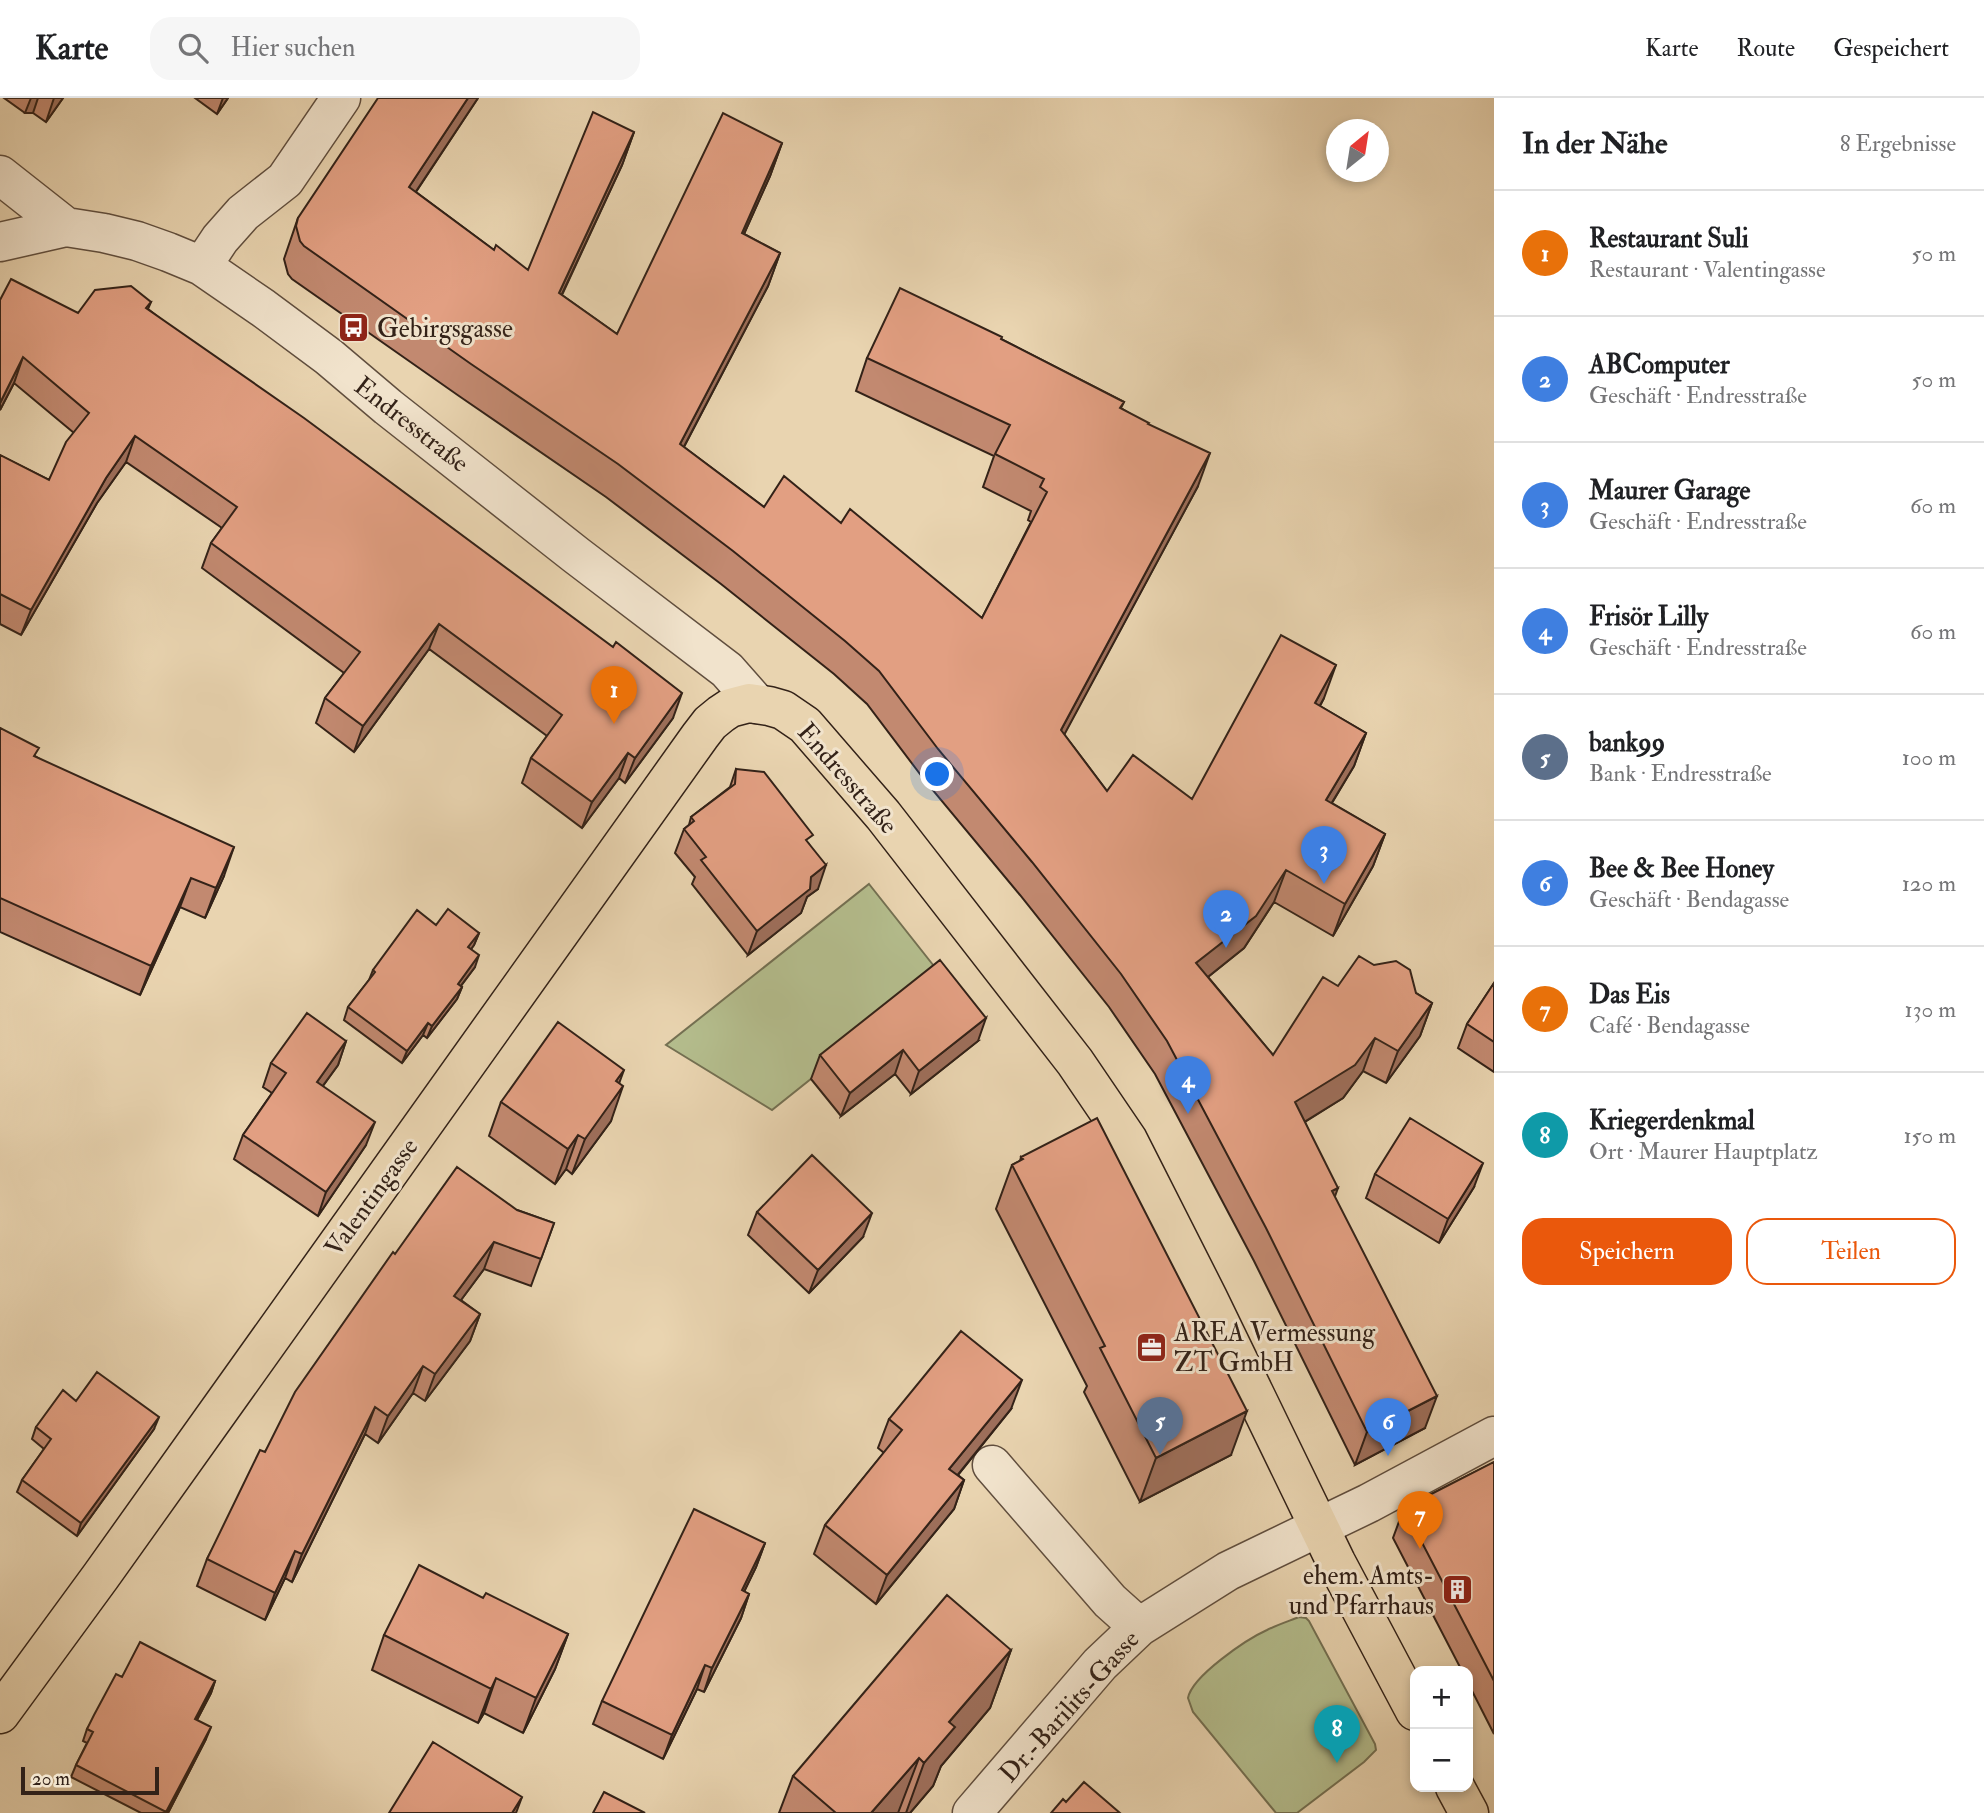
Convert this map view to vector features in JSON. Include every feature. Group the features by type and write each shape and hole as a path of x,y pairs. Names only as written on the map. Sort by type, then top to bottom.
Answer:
{"main road":[{"name":"Endresstraße","path":"757,704 783,710 805,725 883,815 1076,1062 1128,1140 1208,1298 1292,1474 1410,1701"},
{"name":"Valentingasse","path":"0,1714 710,723 730,708 757,704"},
{"path":"1458,1792 1469,1813"}],"street":[{"path":"202,266 220,239 243,213 285,180 341,98"},
{"path":"0,174 65,227"},
{"path":"0,242 65,227"},
{"name":"Endresstraße","path":"65,227 104,233 154,246 202,266 263,308 576,555 727,670 757,704"},
{"name":"Dr.-Barilits-Gasse","path":"972,1813 1127,1637 1228,1571 1494,1436"},
{"path":"992,1465 1110,1601 1127,1637"}],"green space":[{"path":"869,884 941,975 772,1110 666,1045"},
{"path":"1299,1617 1309,1621 1376,1750 1297,1813 1276,1813 1193,1712 1188,1698 1199,1679 1234,1650 1267,1630"}],"building":[{"path":"378,98 468,98 409,187 494,250 496,245 528,270 593,112 634,132 559,293 617,334 723,113 782,143 742,233 780,253 680,444 764,507 784,476 841,523 850,509 982,618 1047,492 1040,487 1044,479 995,454 1010,425 867,358 900,288 1002,337 1001,339 1124,402 1120,408 1148,424 1210,453 1061,730 1107,791 1133,755 1192,799 1281,635 1336,665 1315,703 1366,733 1326,800 1385,834 1345,904 1286,870 1256,916 1196,963 1273,1055 1323,977 1338,986 1359,956 1374,965 1396,961 1410,970 1416,993 1432,1003 1398,1051 1375,1038 1355,1065 1295,1102 1338,1188 1332,1191 1437,1396 1367,1432 1266,1228 1167,1041 1121,974 938,749 879,671 733,551 618,464 304,246 296,226 298,218"},
{"path":"11,279 78,313 95,290 131,286 151,302 146,308 304,418 613,647 616,642 682,693 635,758 628,753 592,802 531,758 562,715 439,624 363,726 325,698 360,652 211,543 237,507 135,436 106,478 31,610 0,594 0,455 49,480 66,442 89,413 23,357 0,403 0,300"},
{"path":"0,728 39,748 34,756 234,847 216,888 191,878 151,966 0,898"},
{"path":"736,769 764,772 813,835 806,840 826,865 811,877 810,889 757,931 701,860 706,857 684,829 694,821 691,817 735,784"},
{"path":"448,909 479,933 468,947 479,955 458,984 462,987 432,1026 428,1023 407,1051 348,1007 417,910 436,925"},
{"path":"940,960 986,1018 919,1071 903,1050 850,1093 820,1055"},
{"path":"1494,983 1494,1042 1467,1024"},
{"path":"307,1013 346,1041 317,1082 375,1122 326,1192 243,1135 286,1073 271,1063"},
{"path":"558,1022 624,1070 616,1081 623,1086 585,1139 578,1135 568,1149 501,1102"},
{"path":"1097,1118 1247,1411 1156,1458 1100,1348 1105,1346 1012,1165 1023,1159 1021,1157"},
{"path":"1410,1118 1483,1163 1448,1219 1375,1174"},
{"path":"812,1155 872,1213 818,1270 757,1212"},
{"path":"457,1167 517,1210 554,1223 541,1259 494,1242 454,1296 480,1314 435,1374 423,1366 388,1416 375,1407 302,1554 295,1551 275,1593 207,1559 260,1450 265,1452 295,1392 393,1252 395,1254"},
{"path":"961,1331 1022,1380 949,1469 964,1480 887,1575 825,1525 902,1430 889,1419"},
{"path":"97,1372 159,1417 81,1523 22,1480 51,1439 36,1427 63,1390 76,1401"},
{"name":"ehem. Amts- und Pfarrhaus","path":"1494,1462 1494,1681 1404,1508"},
{"path":"694,1509 765,1543 742,1590 749,1594 712,1668 705,1665 672,1735 602,1701"},
{"path":"419,1565 483,1598 486,1593 568,1634 536,1698 496,1678 491,1689 384,1635"},
{"path":"947,1595 1011,1650 949,1722 955,1727 924,1763 919,1758 871,1813 836,1813 793,1776"},
{"path":"140,1642 215,1681 195,1719 211,1727 166,1812 76,1765 93,1732 87,1729 94,1715 116,1674 122,1677"},
{"path":"433,1742 522,1797 512,1813 389,1813"},
{"path":"1084,1782 1120,1813 1051,1813 1063,1799 1066,1802"},
{"path":"604,1792 645,1813 593,1813"}],"place":[{"name":"Gebirgsgasse","path":"354,328"},
{"name":"Restaurant Suli","path":"614,724"},
{"name":"Maurer Garage","path":"1324,884"},
{"name":"ABComputer","path":"1226,948"},
{"name":"Frisör Lilly","path":"1188,1114"},
{"name":"AREA Vermessung ZT GmbH","path":"1151,1347"},
{"name":"bank99","path":"1160,1455"},
{"name":"Bee & Bee Honey","path":"1388,1456"},
{"name":"Das Eis","path":"1420,1549"},
{"name":"ehem. Amts- und Pfarrhaus","path":"1457,1590"},
{"name":"Kriegerdenkmal","path":"1337,1763"}]}
